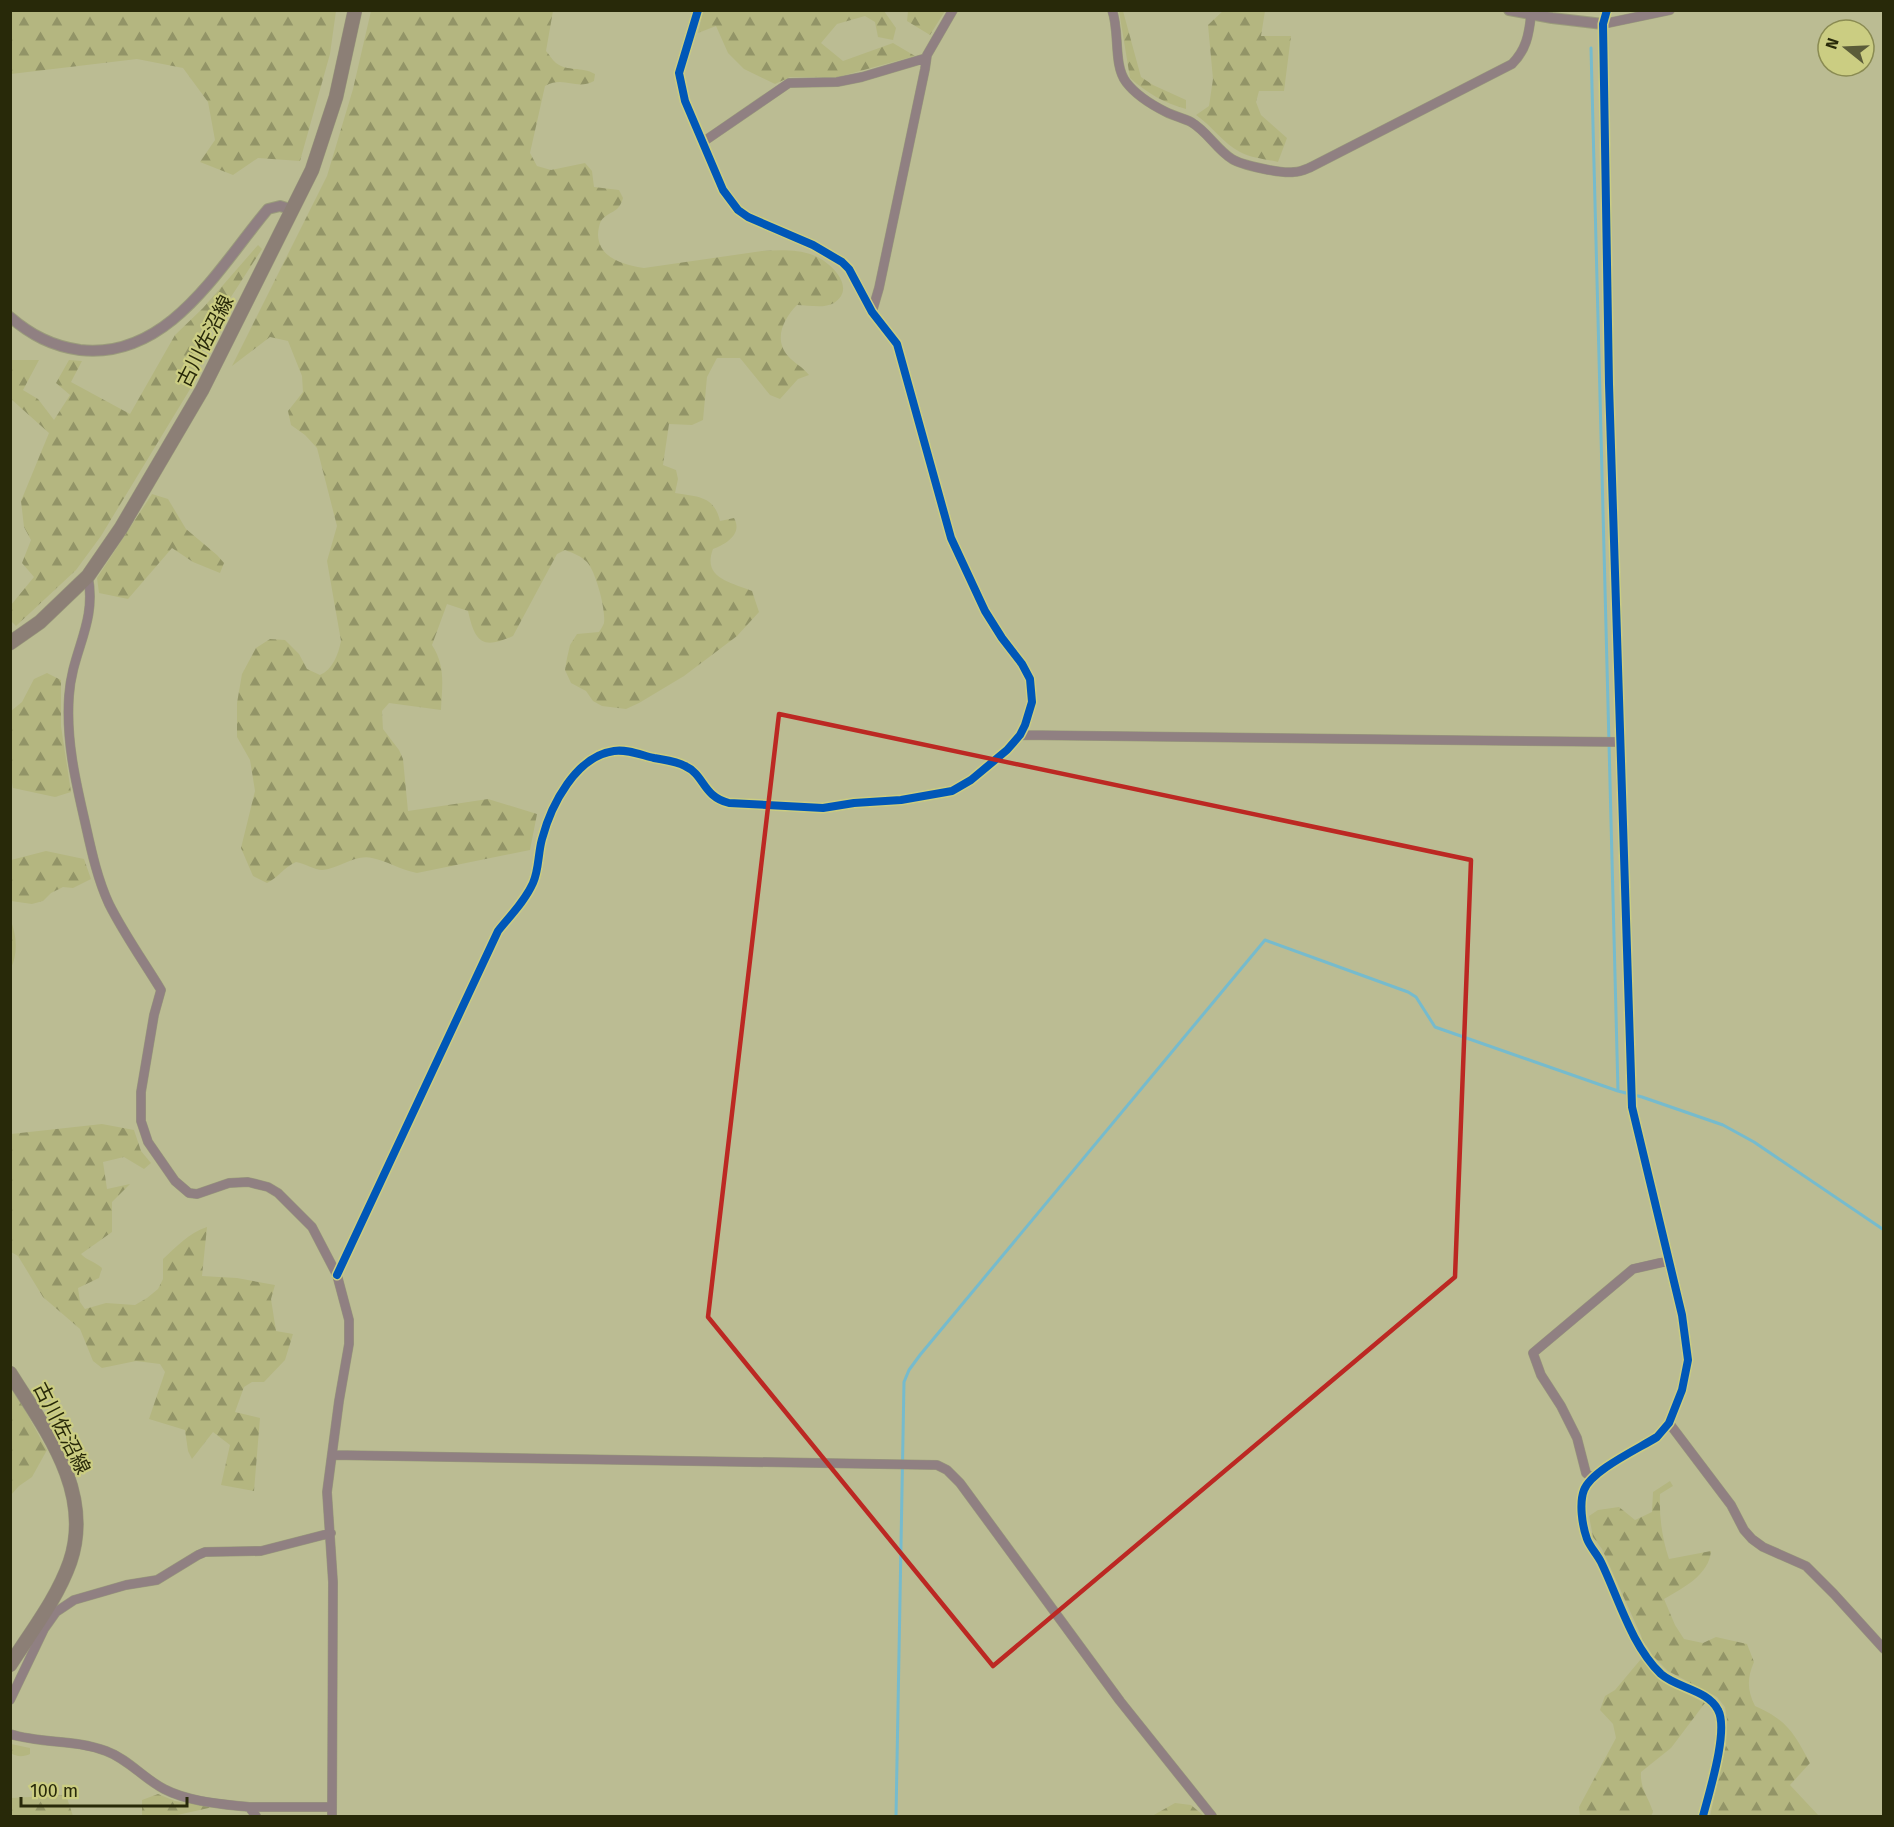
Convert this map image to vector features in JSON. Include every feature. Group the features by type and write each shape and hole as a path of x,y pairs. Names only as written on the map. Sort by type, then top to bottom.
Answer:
{"main road":[{"name":"古川佐沼線","path":"14,637 56,608 88,576 121,528 202,390 312,170 328,126 355,10"},
{"name":"古川佐沼線","path":"10,1372 56,1449 71,1483 76,1508 76,1532 70,1562 63,1579 40,1626 10,1665"}],"street":[{"path":"337,1275 498,931 527,895 534,881 542,838 562,790 575,774 590,762 613,751 624,750 685,766 694,772 717,800 729,803 823,808 854,803 901,800 952,791 971,780 1007,750 1020,735 1032,702 1030,679 986,611 954,545 897,344 872,312 849,269 842,262 813,245 759,223 738,210 723,190 685,101 679,73 698,10"},
{"path":"872,312 879,288 926,58 953,10"},
{"path":"1112,10 1120,68 1125,81 1136,92 1165,112 1189,121 1205,131 1221,150 1234,160 1282,173 1296,172 1311,167 1512,64 1526,45 1531,15"},
{"path":"1509,10 1603,24 1670,10"},
{"path":"1607,10 1603,24 1613,742 1632,1107 1682,1316 1688,1360 1687,1373 1669,1423 1657,1437 1592,1477 1584,1491 1582,1509 1587,1539 1600,1559 1639,1646 1648,1660 1664,1677 1712,1701 1718,1710 1722,1721 1720,1744 1704,1816"},
{"path":"703,142 789,83 837,82 926,58"},
{"path":"10,317 37,337 72,349 110,350 145,339 166,327 184,311 268,209 280,206 293,210"},
{"path":"10,1734 88,1744 128,1762 162,1788 176,1794 249,1807 332,1812 333,1582 327,1492 350,1337 349,1320 337,1275 312,1227 278,1193 268,1187 248,1182 230,1183 197,1194 189,1193 175,1180 153,1151 143,1132 141,1092 154,1015 161,990 110,905 99,878 77,787 68,732 71,676 89,620 91,592 88,576"},
{"path":"1020,735 1613,742"},
{"path":"1592,1477 1586,1473 1577,1438 1561,1406 1541,1375 1533,1353 1633,1269 1668,1261"},
{"path":"1669,1423 1731,1505 1744,1530 1752,1539 1763,1547 1806,1566 1884,1649"},
{"path":"332,1455 903,1464 937,1466 947,1470 960,1483 1120,1701 1212,1816"},
{"path":"10,1700 40,1626 74,1600 126,1585 150,1583 198,1555 213,1552 261,1551 331,1533"},
{"path":"249,1807 256,1816"}],"highlighted area":[{"path":"779,714 1471,860 1455,1277 993,1666 708,1317"}],"green space":[{"path":"908,10 945,11 930,35 907,21"},
{"path":"1224,10 1265,11 1261,36 1291,36 1284,91 1259,91 1256,102 1261,115 1287,138 1278,162 1240,152 1196,115 1209,106 1213,79 1208,25"},
{"path":"10,11 336,11 330,54 300,161 258,158 233,175 200,162 215,140 208,102 183,68 137,59 11,74"},
{"path":"371,11 553,11 546,51 561,66 595,74 594,81 587,84 558,82 545,86 530,153 537,166 551,170 585,163 592,171 594,187 619,190 623,198 619,207 601,221 598,230 599,243 608,255 621,263 644,268 762,251 801,252 819,258 833,269 842,282 843,290 841,297 830,305 797,305 784,322 781,343 790,358 809,375 798,379 780,399 770,395 740,358 717,358 707,377 703,420 692,425 669,424 663,465 676,470 678,479 675,493 704,499 714,506 720,521 734,518 736,524 732,538 713,549 711,567 720,578 752,591 759,612 737,636 684,676 639,703 626,709 602,706 593,701 586,691 571,683 565,670 570,645 577,634 599,632 604,623 604,617 600,591 590,567 582,558 565,550 557,554 513,636 494,642 482,640 474,630 468,611 447,604 432,645 441,669 441,710 389,703 382,711 383,729 403,759 408,811 488,799 537,814 530,850 417,873 366,857 322,870 296,862 267,883 253,876 241,848 255,791 250,760 237,737 237,703 242,674 256,648 270,639 285,640 299,654 307,669 320,675 332,665 341,641 327,561 337,526 317,448 291,425 288,411 303,392 302,376 288,341 270,337 232,366 327,176 353,89"},
{"path":"703,11 884,11 896,28 893,40 878,37 875,22 865,16 837,24 821,43 843,61 893,43 915,56 838,77 790,77 775,84 744,69 728,53 716,26 698,33"},
{"path":"1119,11 1123,11 1141,77 1186,100 1186,109 1156,97 1130,78"},
{"path":"258,245 262,249 209,331 195,381 101,536 76,570 16,626 11,621 11,605 34,577 22,563 31,540 24,527 21,501 49,433 11,399 11,360 39,360 23,390 38,399 54,420 70,395 56,383 69,360 82,361 71,382 130,414 175,335 203,308"},
{"path":"152,494 168,499 186,529 224,563 220,573 193,562 172,548 128,599 99,593 97,578"},
{"path":"47,673 61,680 61,726 71,792 55,797 13,788 11,778 11,711 22,702 34,679"},
{"path":"46,851 84,859 91,879 73,888 63,887 51,893 43,901 32,904 11,901 11,860"},
{"path":"10,919 16,944 11,968"},
{"path":"102,1124 134,1130 141,1151 151,1163 144,1169 124,1157 103,1162 107,1189 130,1184 112,1202 112,1232 81,1254 102,1268 99,1278 78,1288 80,1302 85,1309 106,1303 135,1305 147,1298 158,1289 163,1279 163,1259 189,1237 207,1227 202,1276 237,1278 275,1285 271,1299 276,1331 293,1334 285,1360 264,1382 252,1382 244,1387 235,1412 260,1418 254,1491 221,1485 230,1445 213,1432 192,1459 188,1451 185,1430 149,1419 165,1372 160,1364 136,1361 102,1368 93,1361 80,1329 43,1297 18,1256 11,1252 11,1134"},
{"path":"11,1385 47,1450 32,1477 11,1495"},
{"path":"1670,1481 1673,1486 1660,1494 1663,1535 1669,1559 1711,1551 1709,1560 1700,1574 1664,1599 1675,1625 1684,1639 1703,1643 1716,1637 1747,1644 1754,1662 1749,1684 1752,1700 1755,1706 1782,1722 1799,1743 1810,1763 1790,1785 1819,1816 1710,1816 1726,1745 1725,1707 1717,1697 1668,1671 1653,1656 1643,1640 1602,1549 1593,1537 1589,1516 1598,1510 1619,1507 1635,1520 1652,1512 1653,1492"},
{"path":"1641,1659 1661,1681 1705,1703 1671,1748 1641,1772 1643,1788 1653,1812 1651,1816 1580,1816 1579,1807 1616,1738 1613,1724 1600,1710 1605,1696 1615,1690"},
{"path":"11,1744 30,1748 30,1754 20,1756 11,1753"},
{"path":"158,1794 175,1801 213,1807 173,1816 142,1816 142,1800"},
{"path":"66,1795 73,1816 11,1816 11,1798"},
{"path":"1175,1803 1191,1805 1204,1816 1152,1816"}],"waterway":[{"path":"1591,48 1618,1091"},
{"path":"896,1816 904,1382 909,1370 1265,940 1408,992 1416,997 1435,1027 1723,1125 1754,1142 1884,1230"}],"cycle path":[{"path":"337,1275 498,931 530,890 536,873 542,839 552,812 567,784 588,762 600,755 619,751 678,763 692,770 714,796 729,803 823,808 854,803 901,800 952,791 971,780 1007,750 1020,735 1032,702 1030,679 985,611 951,538 897,344 872,312 849,269 842,262 813,245 748,217 738,210 723,190 685,101 679,73 698,10"},
{"path":"1607,10 1603,24 1609,384 1632,1107 1682,1315 1688,1360 1682,1390 1669,1423 1657,1437 1606,1468 1589,1482 1582,1495 1582,1514 1588,1542 1601,1562 1626,1621 1651,1662 1661,1674 1707,1698 1718,1710 1721,1719 1720,1746 1703,1816"}]}
